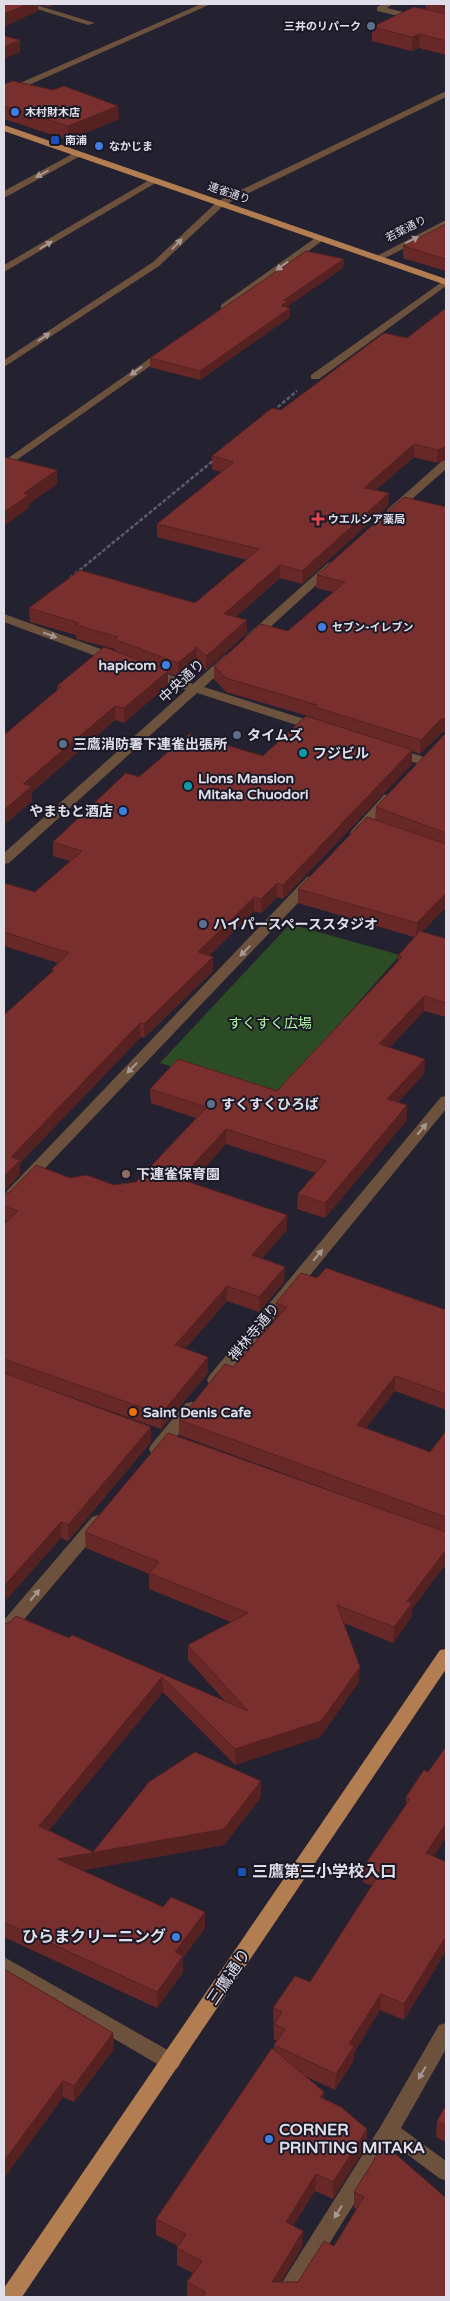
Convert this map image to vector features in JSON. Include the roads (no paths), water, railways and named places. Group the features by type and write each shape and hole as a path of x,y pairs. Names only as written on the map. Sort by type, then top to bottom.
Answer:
{"main road":[{"name":"連雀通り","path":"4,128 446,282"},
{"name":"三鷹通り","path":"10,2297 446,1654"}],"street":[{"path":"25,4 91,23"},
{"path":"4,93 206,4"},
{"path":"389,4 380,9 446,25"},
{"path":"4,364 156,264 221,203 446,94"},
{"path":"4,195 79,154"},
{"path":"4,269 154,181"},
{"name":"若葉通り","path":"378,258 446,222"},
{"path":"218,312 322,238"},
{"path":"315,377 446,282"},
{"path":"4,466 178,341"},
{"path":"384,518 446,463"},
{"name":"中央通り","path":"4,860 340,558"},
{"path":"4,632 10,620 196,689 332,732"},
{"path":"378,746 423,761"},
{"path":"410,775 435,749"},
{"path":"344,846 397,789"},
{"path":"365,824 383,831"},
{"path":"4,1204 324,867"},
{"name":"禅林寺通り","path":"147,1461 446,1100"},
{"path":"148,1432 185,1446"},
{"path":"4,1632 110,1506"},
{"path":"4,1965 171,2062"},
{"path":"284,2297 389,2130 446,2031"},
{"path":"389,2130 446,2172"}],"place":[{"name":"三井のリパーク","path":"371,26"},
{"name":"木村財木店","path":"15,112"},
{"name":"南浦","path":"55,140"},
{"name":"なかじま","path":"99,146"},
{"name":"ウエルシア薬局","path":"318,519"},
{"name":"セブン-イレブン","path":"322,627"},
{"name":"hapicom","path":"166,665"},
{"name":"タイムズ","path":"237,735"},
{"name":"三鷹消防署下連雀出張所","path":"63,744"},
{"name":"フジビル","path":"303,753"},
{"name":"Lions Mansion Mitaka Chuodori","path":"188,786"},
{"name":"やまもと酒店","path":"123,811"},
{"name":"ハイパースペーススタジオ","path":"203,924"},
{"name":"すくすくひろば","path":"211,1104"},
{"name":"下連雀保育園","path":"126,1174"},
{"name":"Saint Denis Cafe","path":"133,1412"},
{"name":"三鷹第三小学校入口","path":"242,1872"},
{"name":"ひらまクリーニング","path":"176,1937"},
{"name":"CORNER PRINTING MITAKA","path":"269,2139"}],"park label":[{"name":"すくすく広場","path":"270,1023"}]}
